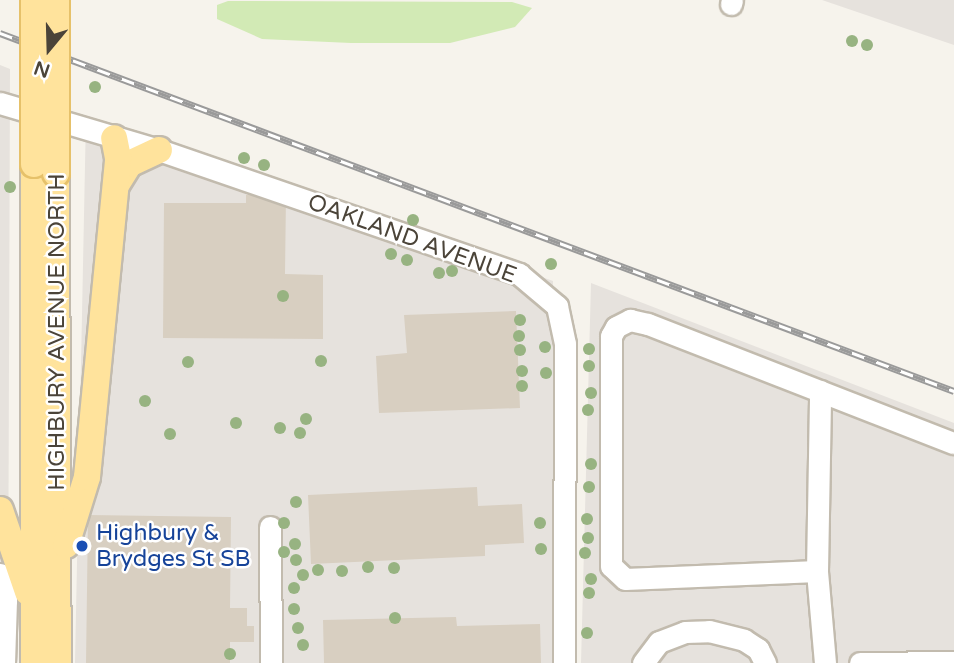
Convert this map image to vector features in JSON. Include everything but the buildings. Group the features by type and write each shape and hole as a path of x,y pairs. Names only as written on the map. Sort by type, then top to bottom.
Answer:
{"main road":[{"name":"HIGHBURY AVENUE NORTH","path":"34,0 45,169 59,570 58,663"},
{"name":"HIGHBURY AVENUE NORTH","path":"34,663 45,169 56,0"},
{"path":"59,570 87,477 118,158 114,138"},
{"path":"115,186 129,164 159,150"},
{"path":"0,510 35,612"}],"street":[{"name":"OAKLAND AVENUE","path":"0,103 159,150 519,274 557,306 565,344 564,663"},
{"path":"817,571 637,579 616,574 611,566 611,336 625,321 648,324 954,443"},
{"path":"820,391 817,571 825,663"},
{"path":"270,527 271,663"},
{"path":"0,574 6,600 4,663"},
{"path":"643,663 659,642 685,632 709,631 744,640 758,649 765,663"},
{"path":"860,663 954,662"}],"shaded area":[{"path":"822,0 954,0 954,45"},
{"path":"0,65 10,69 8,663 0,663"},
{"path":"86,116 553,281 555,663 75,663"},
{"path":"591,283 954,423 954,663 581,663"}],"green space":[{"path":"228,1 512,2 532,8 515,27 450,43 351,43 262,39 217,19 217,5"}],"railway":[{"path":"0,33 954,391"}],"place":[{"name":"Highbury & Brydges St SB","path":"82,546"}]}
